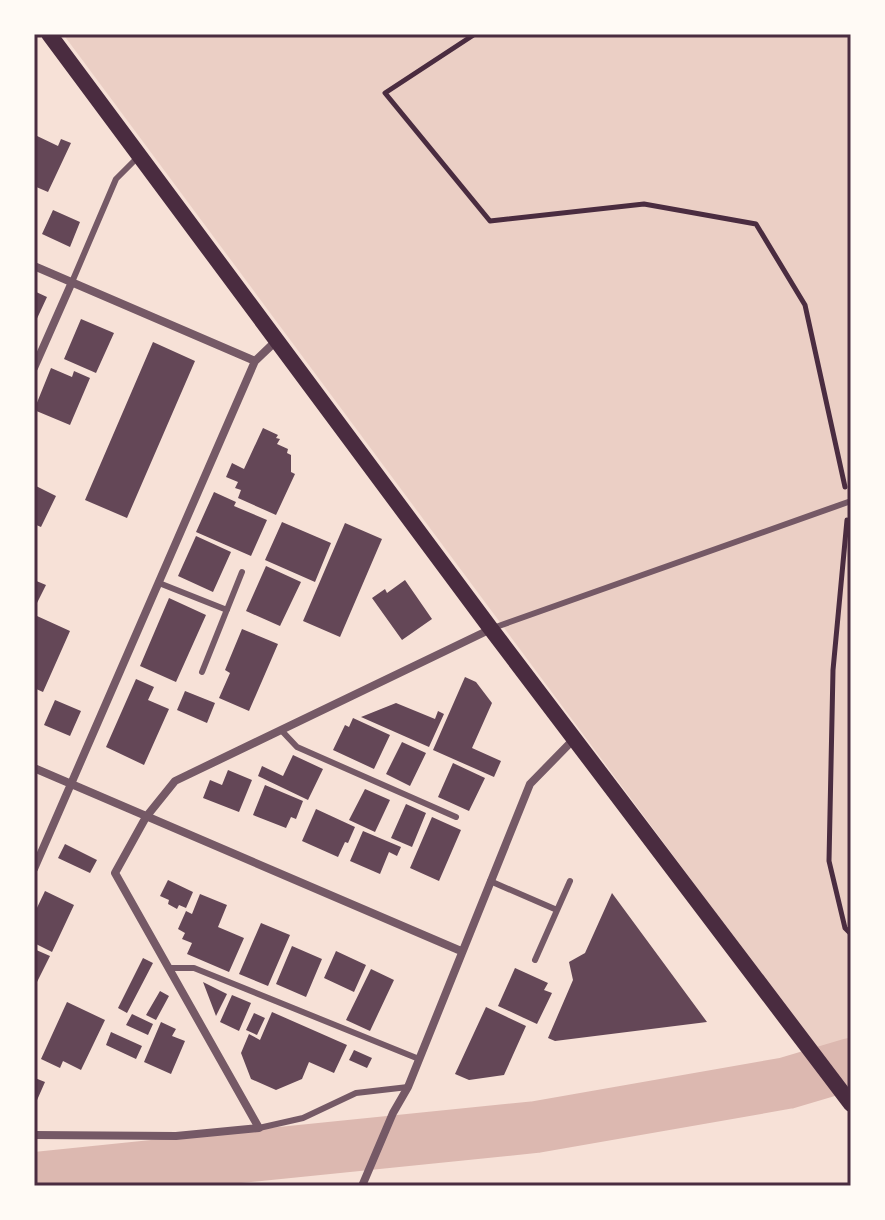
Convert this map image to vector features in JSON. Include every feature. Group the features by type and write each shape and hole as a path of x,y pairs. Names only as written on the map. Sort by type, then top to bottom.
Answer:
{"main road":[{"path":"49,34 491,629 851,1104"}],"street":[{"path":"34,266 255,361"},
{"path":"34,368 72,282"},
{"path":"34,869 255,361 278,339"},
{"path":"34,1135 176,1136 259,1128 115,873 146,817 175,781 491,629"},
{"path":"362,1186 393,1113 408,1087 530,784 575,738"},
{"path":"34,768 461,951"}],"lane":[{"path":"72,282 116,179 140,155"},
{"path":"491,629 850,502"},
{"path":"202,672 242,572"},
{"path":"159,583 227,610"},
{"path":"281,730 297,747 456,817"},
{"path":"490,881 557,910"},
{"path":"535,960 570,881"},
{"path":"169,968 194,968 419,1059"},
{"path":"259,1128 303,1118 356,1093 408,1087"}],"path":[{"path":"475,34 385,93 490,221 644,204 756,224 805,305 850,502 833,670 829,861 845,928 851,934"}],"shaded area":[{"path":"63,34 851,34 851,1095"}],"building":[{"path":"35,135 58,146 61,139 71,143 48,192 34,186"},
{"path":"53,210 80,222 70,247 42,234"},
{"path":"34,291 47,297 34,325"},
{"path":"81,319 114,333 96,373 64,359"},
{"path":"153,342 195,361 127,518 85,500"},
{"path":"51,368 72,377 74,371 90,378 70,425 34,410"},
{"path":"263,428 278,435 276,438 280,439 277,444 288,449 291,472 295,474 276,515 238,498 241,490 235,488 238,482 226,477 232,463 244,469"},
{"path":"34,485 56,496 41,527 34,524"},
{"path":"214,492 236,502 234,506 267,520 251,556 196,532"},
{"path":"282,522 331,543 315,582 265,560"},
{"path":"345,523 382,539 340,637 303,621"},
{"path":"196,536 231,552 213,592 178,576"},
{"path":"266,566 301,582 280,626 246,611"},
{"path":"34,580 46,585 34,609"},
{"path":"405,580 432,619 402,640 372,598 385,589 387,593"},
{"path":"169,598 206,615 176,682 140,666"},
{"path":"37,616 70,631 43,692 34,688 34,623"},
{"path":"242,629 278,644 249,711 219,698 230,673 225,670"},
{"path":"465,677 476,682 492,703 472,748 501,761 494,777 433,750"},
{"path":"136,679 154,687 148,700 169,709 144,765 106,747"},
{"path":"185,691 215,703 207,723 177,710"},
{"path":"55,700 81,711 70,736 44,725"},
{"path":"396,703 435,719 438,711 444,714 429,747 361,717"},
{"path":"353,718 390,735 374,769 333,750 345,725 349,727"},
{"path":"402,742 426,753 410,786 386,774"},
{"path":"293,755 323,769 308,800 258,776 262,766 283,776"},
{"path":"453,763 485,778 469,811 438,797"},
{"path":"228,770 252,780 239,812 203,798 210,780 222,785"},
{"path":"265,785 303,801 296,819 291,817 286,828 253,815"},
{"path":"365,789 390,800 375,832 349,820"},
{"path":"406,804 426,813 412,847 391,838"},
{"path":"316,809 355,827 338,857 302,841"},
{"path":"432,817 461,830 439,881 410,868"},
{"path":"363,831 401,847 397,856 389,852 380,874 350,861"},
{"path":"65,844 97,860 90,873 58,858"},
{"path":"168,880 193,892 186,908 179,905 177,909 160,896"},
{"path":"45,891 74,905 52,952 34,943 34,914"},
{"path":"612,893 707,1022 555,1041 548,1038 573,980 569,962 585,953"},
{"path":"200,894 227,905 218,927 244,938 229,972 187,954 192,943 182,939 185,933 178,929 186,911 192,914"},
{"path":"261,923 290,935 268,986 239,974"},
{"path":"292,946 322,959 306,997 276,984"},
{"path":"34,949 50,956 34,988"},
{"path":"336,951 366,965 354,992 324,978"},
{"path":"143,958 153,963 127,1013 118,1008"},
{"path":"515,968 548,983 544,990 552,993 537,1024 498,1006"},
{"path":"371,969 394,980 370,1031 346,1020"},
{"path":"203,982 227,994 216,1016"},
{"path":"160,991 169,996 156,1020 146,1015"},
{"path":"232,995 251,1003 239,1031 220,1022"},
{"path":"67,1002 105,1020 81,1070 63,1061 60,1068 41,1059"},
{"path":"486,1007 526,1026 504,1075 469,1080 455,1074"},
{"path":"272,1012 347,1045 334,1073 309,1062 302,1079 276,1090 251,1079 241,1053 249,1034 260,1040"},
{"path":"254,1013 265,1018 257,1035 246,1030"},
{"path":"132,1014 153,1024 148,1035 126,1025"},
{"path":"161,1022 176,1029 172,1036 185,1041 171,1074 144,1062"},
{"path":"111,1032 142,1046 136,1059 106,1045"},
{"path":"354,1050 372,1058 367,1068 349,1060"},
{"path":"34,1080 45,1082 34,1107"}],"waterway":[{"path":"34,1178 536,1127 787,1083 851,1064"}]}
